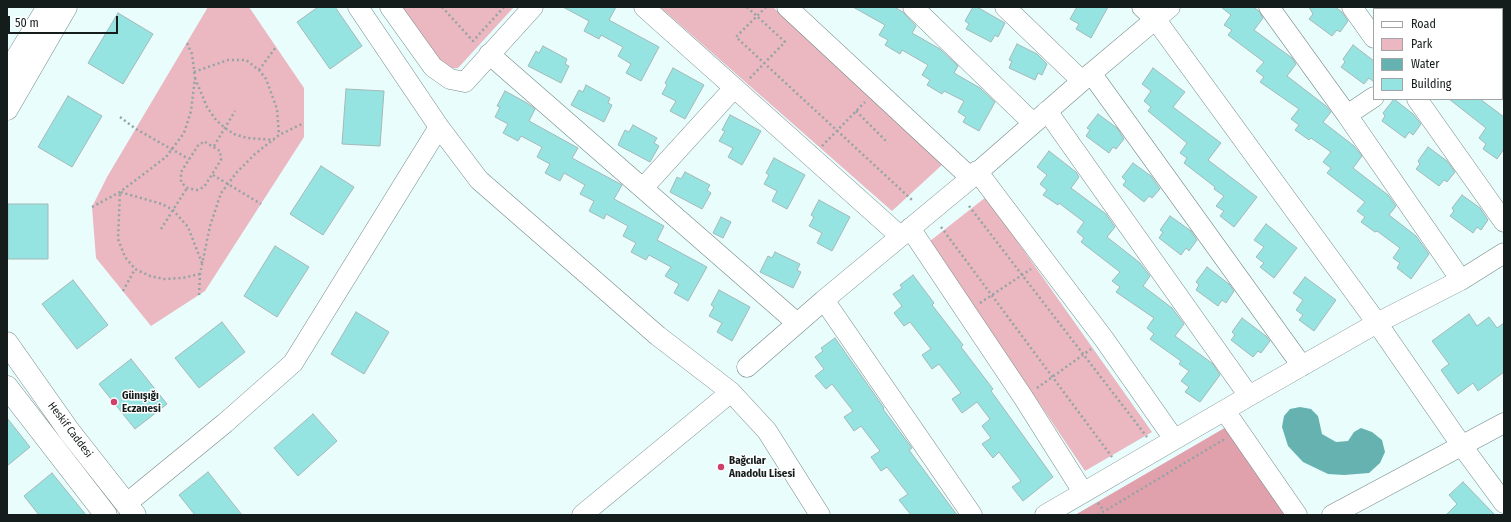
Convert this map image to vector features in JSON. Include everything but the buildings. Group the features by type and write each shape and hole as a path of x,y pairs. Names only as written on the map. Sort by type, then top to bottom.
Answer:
{"main road":[{"path":"7,74 48,7"},
{"path":"7,109 66,7"},
{"name":"Heskif Caddesi","path":"7,343 69,431 130,509"},
{"path":"7,387 106,515"}],"street":[{"path":"358,7 439,127 479,180 658,336 731,392 766,431 820,515"},
{"path":"390,7 433,67 450,79 465,82 489,54 534,7"},
{"path":"644,7 812,157 905,232 967,312 1083,492"},
{"path":"787,7 876,90 974,175 1044,260 1104,339 1174,439"},
{"path":"913,7 1040,117 1248,396"},
{"path":"1005,7 1086,77 1302,366"},
{"path":"1269,7 1461,280"},
{"path":"1352,7 1373,37"},
{"path":"747,367 797,322 974,175 1086,77 1156,11 1377,323 1462,446 1504,503"},
{"path":"489,54 797,322"},
{"path":"643,188 736,89"},
{"path":"1347,116 1373,98"},
{"path":"1418,100 1504,222"},
{"path":"130,509 293,363 439,127"},
{"path":"1045,515 1174,439 1225,411 1248,396 1377,323 1461,280 1504,253"},
{"path":"824,300 972,515"},
{"path":"584,514 731,392"},
{"path":"1225,411 1297,515"},
{"path":"1332,515 1504,423"}],"path":[{"path":"442,7 473,41 504,7"},
{"path":"736,89 765,64 785,42 747,7"},
{"path":"766,7 736,37 912,200"},
{"path":"187,43 192,54 195,78 207,107 216,120 234,134 247,138 274,140"},
{"path":"260,70 276,47"},
{"path":"194,72 228,60 246,60 260,70 272,93 277,109 280,135"},
{"path":"92,207 120,192 166,157 173,149 184,133 191,111 195,78"},
{"path":"812,157 876,90"},
{"path":"214,146 235,111"},
{"path":"856,111 888,143"},
{"path":"120,117 189,159"},
{"path":"199,296 202,263 210,226 221,193 256,154 280,135 304,123"},
{"path":"205,142 214,146 220,151 221,160 204,187 197,190 187,188 181,182 181,172 189,159 199,144 205,142"},
{"path":"212,175 261,204"},
{"path":"161,229 187,188"},
{"path":"120,192 162,204 173,210 188,227 202,263"},
{"path":"120,192 118,239 125,257 135,269 150,276 164,279 182,278 200,274"},
{"path":"969,206 1148,438"},
{"path":"941,227 1114,459"},
{"path":"967,312 1044,260"},
{"path":"123,291 135,269"},
{"path":"1023,397 1053,377 1104,339"},
{"path":"1098,515 1223,440 1228,447"}],"green space":[{"path":"208,7 249,7 304,88 304,137 205,291 151,326 96,258 92,207 107,177"},
{"path":"400,7 514,7 458,68 445,69"},
{"path":"660,7 773,7 943,164 892,211"},
{"path":"986,197 1152,432 1085,471 930,241"}],"shaded area":[{"path":"1228,426 1291,515 1075,515"}],"water":[{"path":"1300,407 1311,409 1318,416 1322,434 1336,442 1348,441 1354,432 1361,428 1372,432 1382,440 1385,452 1380,463 1369,473 1344,475 1328,474 1303,462 1288,446 1282,427 1284,416 1290,409"}],"place":[{"name":"Günışığı Eczanesi","path":"114,402"},
{"name":"Bağcılar Anadolu Lisesi","path":"721,467"}]}
